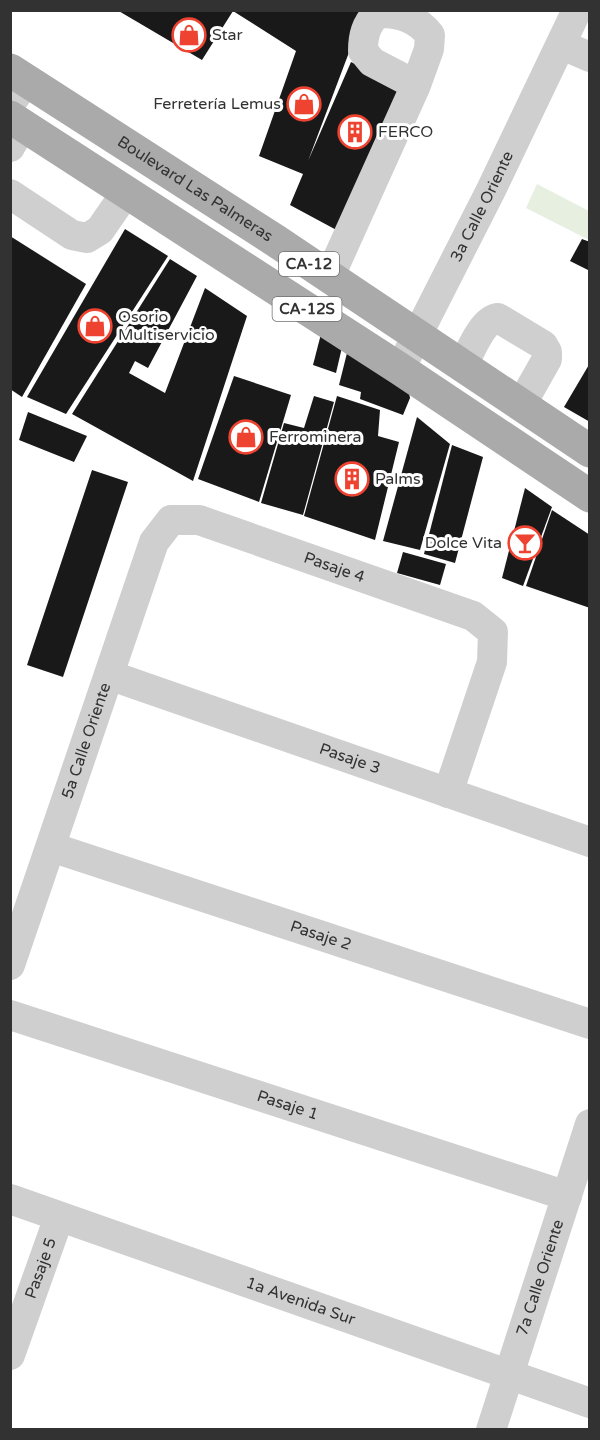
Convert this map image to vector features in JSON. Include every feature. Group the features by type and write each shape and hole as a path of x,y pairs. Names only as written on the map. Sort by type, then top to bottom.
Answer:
{"main road":[{"name":"Boulevard Las Palmeras","path":"15,107 276,241 590,451"},
{"name":"Boulevard Las Palmeras","path":"15,107 127,191 590,496"}],"street":[{"name":"3a Calle Oriente","path":"400,369 562,45 577,10"},
{"path":"562,45 590,57"},
{"path":"330,278 416,85"},
{"path":"10,194 72,235 87,238 100,230 127,191"},
{"path":"463,365 485,324 492,319 498,318 543,345 547,352 547,359 522,405"},
{"name":"Pasaje 4","path":"171,520 199,520 473,616 493,632 492,662 448,793"},
{"name":"5a Calle Oriente","path":"10,965 154,542 171,520"},
{"name":"Pasaje 3","path":"109,675 590,842"},
{"name":"Pasaje 2","path":"51,846 590,1024"},
{"name":"Pasaje 1","path":"10,1015 567,1196"},
{"name":"7a Calle Oriente","path":"491,1430 590,1124"},
{"name":"1a Avenida Sur","path":"10,1200 590,1403"},
{"name":"Pasaje 5","path":"10,1355 59,1216"}],"green space":[{"path":"537,184 589,211 589,240 526,208"}],"building":[{"path":"117,10 365,10 308,161 351,62 409,90 342,233 290,205 303,174 259,156 296,51 233,11 202,60"},
{"name":"Osorio Multiservicio","path":"125,229 168,256 66,414 27,397"},
{"path":"10,236 86,284 22,397 10,389"},
{"path":"582,239 590,242 590,271 570,261"},
{"path":"170,259 197,276 148,368 135,361 129,373 165,393 205,288 247,316 193,481 72,414"},
{"path":"322,330 343,343 336,373 313,365"},
{"path":"348,349 409,393 410,398 403,415 360,399 361,392 339,385"},
{"path":"590,363 590,422 564,407"},
{"name":"Ferrominera","path":"234,376 291,395 259,502 198,479"},
{"path":"314,396 334,402 303,515 261,503 284,423 304,428"},
{"name":"Palms","path":"337,396 380,410 378,436 399,442 375,540 304,516"},
{"path":"28,412 87,436 74,462 19,440"},
{"path":"417,417 450,444 420,550 383,541"},
{"path":"452,445 483,457 455,563 424,554"},
{"path":"92,470 128,482 63,677 27,665"},
{"name":"Dolce Vita","path":"525,488 552,507 523,586 502,578"},
{"path":"552,510 590,535 590,608 526,586"},
{"path":"403,552 446,564 440,585 397,573"}],"place":[{"name":"Star","path":"189,35"},
{"name":"Ferretería Lemus","path":"304,104"},
{"name":"FERCO","path":"355,132"},
{"name":"Osorio Multiservicio","path":"95,326"},
{"name":"Ferrominera","path":"246,437"},
{"name":"Palms","path":"352,479"},
{"name":"Dolce Vita","path":"525,543"}]}
